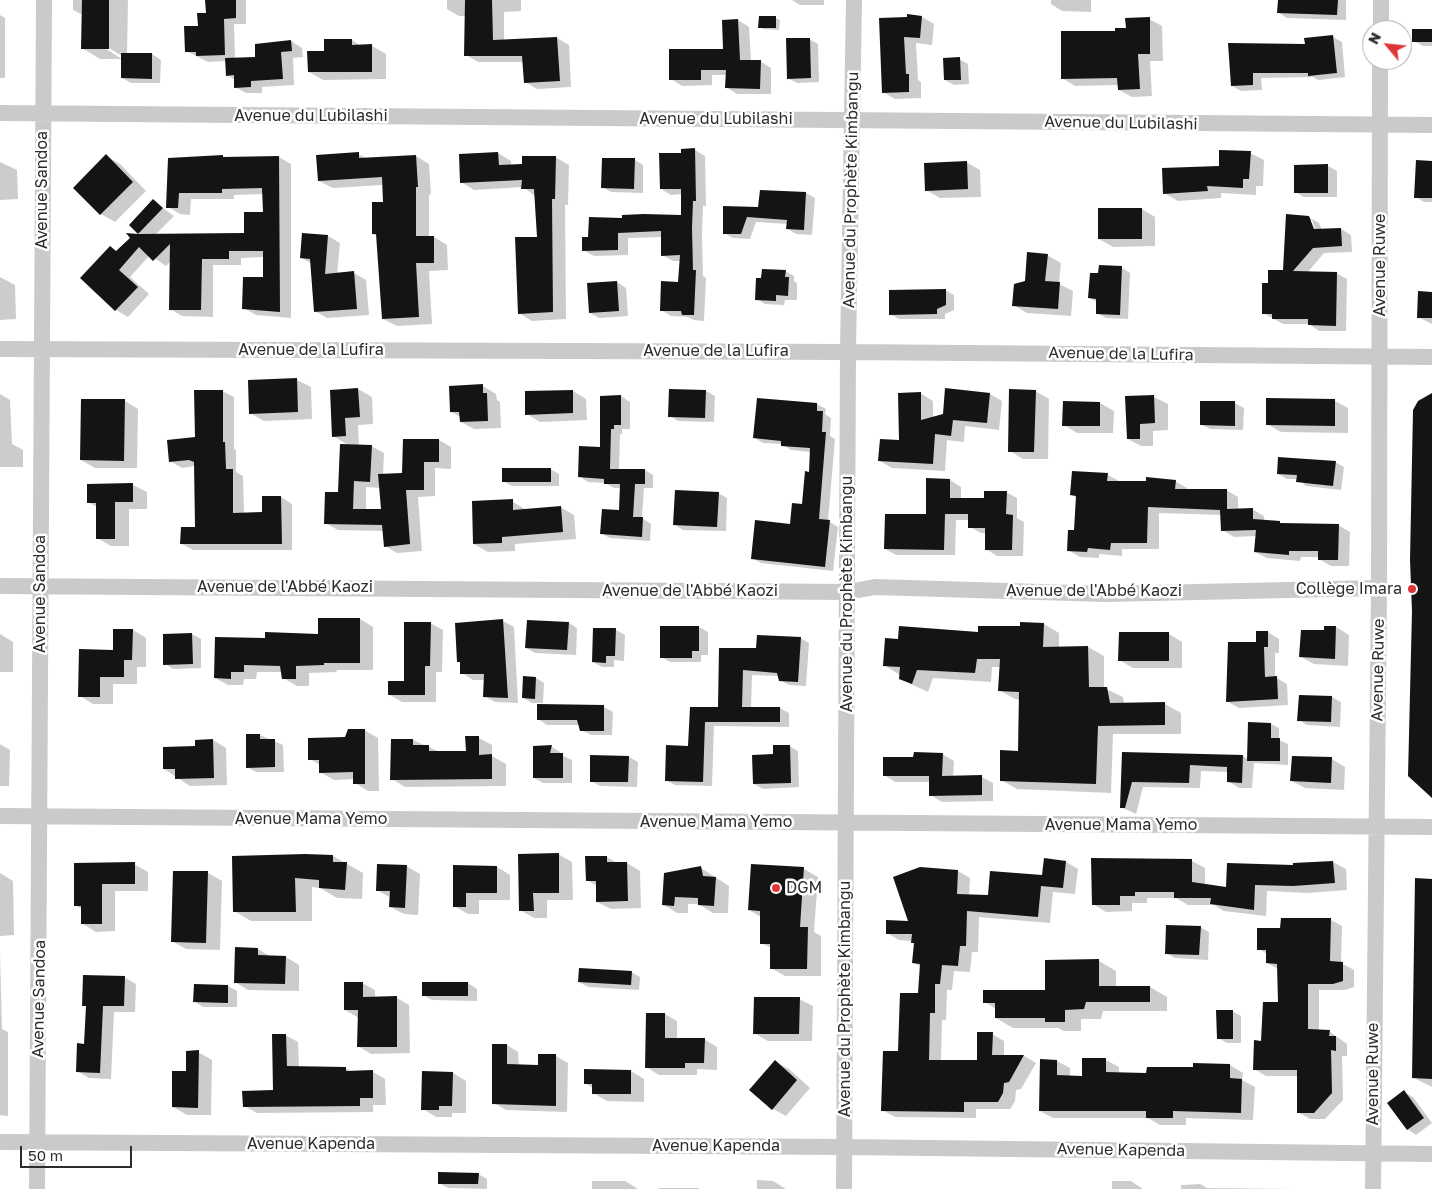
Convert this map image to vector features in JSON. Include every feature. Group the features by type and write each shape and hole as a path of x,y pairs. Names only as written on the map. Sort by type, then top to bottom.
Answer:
{"street":[{"name":"Avenue Sandoa","path":"37,1189 40,816 39,585 44,0"},
{"name":"Avenue du Prophète Kimbangu","path":"844,1189 848,352 854,0"},
{"path":"1381,0 1381,20"},
{"name":"Avenue Ruwe","path":"1373,1189 1375,828 1379,588 1380,70"},
{"name":"Avenue du Lubilashi","path":"0,114 1432,125"},
{"name":"Avenue de la Lufira","path":"0,350 848,352 1432,357"},
{"name":"Avenue de l'Abbé Kaozi","path":"0,586 848,592 875,588 1106,594 1379,588"},
{"name":"Avenue Mama Yemo","path":"0,816 1432,827"},
{"name":"Avenue Kapenda","path":"0,1142 844,1147 1432,1154"}],"building":[{"path":"82,0 109,0 109,49 81,49"},
{"path":"205,0 236,0 236,18 224,19 225,55 196,56 196,52 185,52 184,26 198,26 197,13 206,13"},
{"path":"465,0 492,0 493,40 557,37 560,81 524,83 522,56 464,56"},
{"path":"1278,0 1338,0 1337,15 1277,13"},
{"path":"907,14 922,16 920,38 904,37 906,74 909,74 909,92 882,93 879,18 907,17"},
{"path":"759,16 776,16 776,28 758,28"},
{"path":"1150,17 1150,54 1138,54 1140,89 1118,90 1117,78 1061,79 1061,31 1115,31 1115,28 1126,28 1125,18"},
{"path":"738,19 740,60 761,60 760,89 725,88 726,70 701,70 701,80 669,80 669,49 723,49 722,20"},
{"path":"1412,29 1432,29 1432,42 1412,42"},
{"path":"1333,35 1337,73 1308,76 1308,73 1253,73 1253,85 1231,86 1228,43 1305,44 1304,38"},
{"path":"786,38 810,38 811,78 787,79"},
{"path":"324,39 352,39 352,45 372,44 372,72 308,72 307,51 324,51"},
{"path":"291,40 292,51 281,52 283,79 251,81 251,87 234,88 234,75 226,76 225,58 255,57 255,44"},
{"path":"121,53 152,53 152,79 121,78"},
{"path":"960,57 961,80 944,80 943,58"},
{"path":"695,148 696,201 693,201 692,228 693,270 696,270 694,315 682,315 681,311 660,311 661,281 678,282 680,255 661,256 661,231 618,233 618,250 582,251 582,237 588,237 589,217 622,218 622,215 644,214 681,215 681,189 660,189 659,153 681,153 681,149"},
{"path":"1219,150 1251,151 1249,179 1243,179 1243,188 1207,186 1208,191 1163,194 1162,168 1219,166"},
{"path":"359,152 359,158 416,155 418,187 416,187 416,236 434,236 434,263 416,263 419,317 382,319 376,234 372,234 372,202 383,202 382,177 318,181 316,155"},
{"path":"498,152 499,165 522,164 522,156 556,156 555,199 552,199 553,312 518,314 515,237 537,237 534,189 521,189 522,180 460,183 459,154"},
{"path":"106,154 133,182 100,215 73,188"},
{"path":"223,155 223,157 279,156 280,312 242,309 243,277 263,277 263,251 229,251 229,259 202,259 201,310 169,310 170,244 153,261 139,247 119,270 138,287 115,311 80,278 110,246 116,251 130,238 126,233 244,233 244,212 263,212 262,188 222,189 222,193 179,193 178,208 166,208 168,158"},
{"path":"602,158 635,158 634,189 601,188"},
{"path":"1416,160 1432,161 1432,198 1414,198"},
{"path":"967,161 968,189 925,191 924,163"},
{"path":"1328,164 1328,193 1294,193 1294,165"},
{"path":"760,190 806,192 804,230 786,229 787,220 747,217 741,234 723,234 723,206 758,207"},
{"path":"153,199 163,208 138,234 129,225"},
{"path":"1098,208 1142,208 1142,239 1098,239"},
{"path":"1286,214 1309,216 1314,229 1341,228 1342,246 1313,248 1293,271 1337,272 1336,326 1308,325 1308,319 1272,319 1272,314 1262,314 1262,283 1268,283 1268,270 1283,270"},
{"path":"302,233 328,235 325,274 354,271 357,309 314,312 310,259 300,258"},
{"path":"1027,252 1048,254 1045,281 1060,282 1058,309 1012,306 1014,284 1025,281"},
{"path":"1099,265 1122,266 1120,315 1096,314 1096,299 1088,298 1090,273 1098,273"},
{"path":"762,269 786,270 785,277 789,277 788,296 776,295 776,301 755,300 756,278 761,278"},
{"path":"617,281 619,311 589,313 587,283"},
{"path":"946,289 946,305 937,309 937,314 889,315 889,290"},
{"path":"1418,291 1432,292 1432,318 1417,318"},
{"path":"297,378 298,412 249,414 248,380"},
{"path":"483,384 483,393 487,393 488,421 460,422 459,412 450,412 449,386"},
{"path":"358,388 360,417 345,418 346,436 332,437 330,390"},
{"path":"945,388 990,393 987,423 953,420 951,436 935,434 933,464 878,461 880,439 899,440 898,393 921,392 921,420 943,414"},
{"path":"669,389 706,390 705,418 668,417"},
{"path":"1009,389 1036,390 1034,452 1008,452"},
{"path":"194,390 223,390 223,442 225,442 226,469 233,469 233,513 262,512 262,496 281,496 282,544 180,544 181,527 195,527 194,462 189,460 169,462 167,440 195,437"},
{"path":"573,390 573,413 525,415 525,391"},
{"path":"1432,393 1432,798 1408,776 1412,611 1410,560 1413,410 1418,401"},
{"path":"621,395 621,425 614,425 614,429 611,429 610,469 645,469 645,484 635,484 633,517 643,517 642,537 600,534 602,509 619,510 620,484 604,484 604,479 578,477 579,446 600,447 600,396"},
{"path":"1154,395 1155,423 1140,424 1140,439 1127,439 1125,396"},
{"path":"757,398 817,403 817,411 823,411 822,432 826,432 819,519 830,520 825,567 751,559 755,520 790,524 792,503 802,504 805,471 809,472 810,448 781,446 781,441 753,438"},
{"path":"1266,398 1335,399 1335,426 1266,425"},
{"path":"81,399 125,399 124,461 80,460"},
{"path":"1063,401 1100,402 1100,426 1062,426"},
{"path":"1200,401 1235,401 1235,426 1200,425"},
{"path":"403,439 439,439 439,462 424,462 424,490 406,490 410,544 384,547 382,525 324,524 325,492 338,492 340,444 372,445 370,482 354,481 353,509 381,509 378,474 402,473"},
{"path":"1278,457 1336,461 1333,486 1296,482 1297,475 1277,474"},
{"path":"502,468 551,468 551,482 502,482"},
{"path":"1072,471 1108,473 1107,481 1146,481 1146,477 1176,480 1175,489 1227,489 1227,509 1253,508 1253,519 1280,521 1280,523 1339,524 1338,560 1318,560 1318,551 1289,551 1289,555 1254,552 1256,530 1221,531 1220,510 1148,507 1147,543 1111,543 1110,550 1088,548 1087,552 1067,551 1068,530 1074,530 1076,496 1070,495"},
{"path":"926,478 950,479 950,498 984,498 984,491 1007,491 1006,514 1013,515 1012,550 985,550 985,528 968,528 968,514 945,514 944,550 884,549 885,514 926,514"},
{"path":"133,483 133,502 115,502 115,539 96,539 96,503 87,503 87,484"},
{"path":"675,490 719,492 717,527 673,525"},
{"path":"513,499 513,510 561,506 563,532 502,537 502,543 473,544 472,501"},
{"path":"318,618 360,618 360,663 324,663 324,665 296,666 296,679 282,679 280,666 244,665 244,672 231,672 231,679 214,678 215,637 265,638 265,632 318,634"},
{"path":"503,619 508,698 483,697 484,674 460,674 460,662 457,662 455,623"},
{"path":"527,620 569,622 567,650 525,648"},
{"path":"404,622 431,622 430,666 425,666 425,695 388,695 388,681 404,681"},
{"path":"1020,622 1044,623 1043,647 1088,646 1089,687 1107,687 1110,703 1165,702 1165,725 1098,726 1096,784 1000,781 1000,750 1018,751 1019,692 998,691 1000,659 977,659 975,673 917,670 912,684 899,679 900,667 883,666 885,638 898,639 899,626 978,632 978,626 1020,626"},
{"path":"660,626 699,626 699,651 692,651 692,658 660,658"},
{"path":"1324,626 1336,626 1335,659 1299,657 1301,630 1324,630"},
{"path":"593,628 616,628 615,656 606,656 606,663 592,662"},
{"path":"113,629 133,629 132,660 124,660 124,677 100,677 100,697 78,697 79,649 113,650"},
{"path":"1256,631 1268,631 1268,647 1264,647 1265,677 1277,676 1278,699 1226,702 1228,642 1256,642"},
{"path":"1119,632 1169,632 1169,661 1118,661"},
{"path":"192,633 193,664 163,665 163,634"},
{"path":"757,635 801,637 798,682 779,681 777,673 743,670 742,707 780,707 780,722 705,722 703,782 665,781 666,745 688,746 690,707 718,707 719,648 756,648"},
{"path":"523,676 536,677 535,699 522,698"},
{"path":"1299,695 1332,696 1331,722 1297,721"},
{"path":"537,704 604,705 604,731 580,731 577,720 537,720"},
{"path":"1248,722 1271,723 1271,738 1280,738 1280,761 1247,761"},
{"path":"348,729 365,729 365,784 353,784 353,772 319,773 319,760 308,760 308,738 345,737"},
{"path":"246,734 260,734 260,739 275,739 275,767 246,768"},
{"path":"465,736 479,736 479,755 492,754 492,779 390,780 391,739 413,739 413,745 429,745 429,751 466,751"},
{"path":"213,739 214,778 175,779 175,769 163,769 163,747 195,746 195,740"},
{"path":"552,745 550,753 563,753 563,778 533,778 533,746"},
{"path":"773,745 790,745 791,783 753,784 752,755 773,754"},
{"path":"914,752 943,753 942,776 982,775 982,795 929,796 929,776 883,776 883,757 913,757"},
{"path":"1122,752 1243,755 1242,783 1227,782 1227,767 1190,765 1189,783 1132,782 1125,808 1120,808"},
{"path":"590,755 629,756 628,782 590,782"},
{"path":"1292,756 1332,757 1331,783 1290,781"},
{"path":"559,853 559,893 533,893 534,911 519,911 518,854"},
{"path":"333,855 333,862 347,862 345,890 319,888 319,880 295,878 296,912 233,912 232,856"},
{"path":"585,856 607,856 607,862 627,862 628,901 596,902 596,881 586,881"},
{"path":"1044,858 1066,861 1063,888 1041,886 1038,917 967,911 966,946 960,946 958,966 942,965 940,984 935,984 935,1013 930,1013 929,1060 977,1060 977,1032 993,1032 992,1055 1024,1055 1009,1082 1004,1083 1003,1093 998,1102 964,1102 964,1112 881,1111 883,1051 898,1051 900,993 918,993 920,964 912,963 914,943 911,943 912,934 886,934 886,920 908,921 893,877 920,867 958,870 957,894 988,895 990,871 1042,875"},
{"path":"1091,858 1192,859 1192,882 1226,887 1227,863 1293,865 1293,863 1333,861 1335,883 1293,886 1255,885 1254,910 1210,904 1211,898 1174,898 1174,892 1135,892 1135,896 1120,896 1120,905 1092,905"},
{"path":"135,862 135,884 102,884 102,924 81,924 81,906 74,906 74,863"},
{"path":"377,864 407,865 405,908 389,907 390,891 376,891"},
{"path":"751,864 804,867 800,927 808,927 807,969 770,969 770,944 760,944 760,911 748,910"},
{"path":"453,865 497,866 497,893 466,893 466,907 453,907"},
{"path":"701,866 703,876 716,877 714,906 698,905 698,898 675,897 674,906 662,905 664,873"},
{"path":"173,871 208,871 206,943 171,942"},
{"path":"1415,878 1432,879 1432,1079 1412,1078"},
{"path":"1281,918 1331,918 1330,961 1343,962 1343,981 1333,984 1308,984 1308,1029 1330,1030 1329,1036 1336,1036 1336,1051 1331,1050 1332,1093 1314,1113 1297,1113 1297,1070 1253,1070 1254,1040 1261,1041 1263,1002 1278,1002 1277,964 1266,963 1266,950 1257,950 1257,928 1280,928"},
{"path":"1166,925 1201,926 1199,955 1165,954"},
{"path":"235,947 258,948 258,955 286,956 285,984 234,983"},
{"path":"1099,959 1099,986 1150,986 1150,1002 1086,1002 1084,1009 1065,1010 1065,1022 1045,1022 1045,1018 995,1018 995,1003 983,1003 983,990 1045,990 1045,960"},
{"path":"579,968 632,971 631,985 578,982"},
{"path":"83,975 125,976 124,1006 103,1006 100,1073 76,1072 77,1043 84,1044 86,1006 82,1006"},
{"path":"344,982 363,982 363,997 397,996 397,1047 357,1047 358,1010 344,1010"},
{"path":"422,982 468,982 468,996 422,996"},
{"path":"194,984 228,985 228,1003 193,1002"},
{"path":"754,997 800,997 799,1034 753,1034"},
{"path":"1216,1010 1233,1010 1233,1039 1217,1039"},
{"path":"646,1013 665,1013 665,1038 705,1038 704,1063 685,1063 685,1068 645,1068"},
{"path":"272,1034 286,1034 287,1066 346,1067 346,1071 373,1070 373,1098 360,1098 360,1106 243,1107 242,1091 273,1090"},
{"path":"492,1044 507,1044 507,1064 538,1065 538,1054 556,1054 556,1106 492,1104"},
{"path":"199,1050 198,1108 172,1107 172,1071 186,1071 186,1051"},
{"path":"1082,1058 1106,1058 1106,1072 1146,1073 1147,1067 1193,1067 1193,1063 1230,1064 1230,1078 1242,1079 1241,1113 1173,1111 1173,1118 1146,1118 1146,1111 1039,1111 1040,1059 1057,1060 1057,1075 1082,1076"},
{"path":"775,1060 797,1080 772,1110 749,1090"},
{"path":"584,1069 631,1070 631,1094 592,1094 592,1084 584,1084"},
{"path":"422,1071 453,1072 452,1106 439,1106 439,1110 421,1110"},
{"path":"1404,1090 1424,1118 1407,1130 1387,1103"},
{"path":"438,1172 479,1173 478,1184 438,1184"}],"place":[{"name":"Collège Imara","path":"1412,589"},
{"name":"DGM","path":"776,888"}]}
